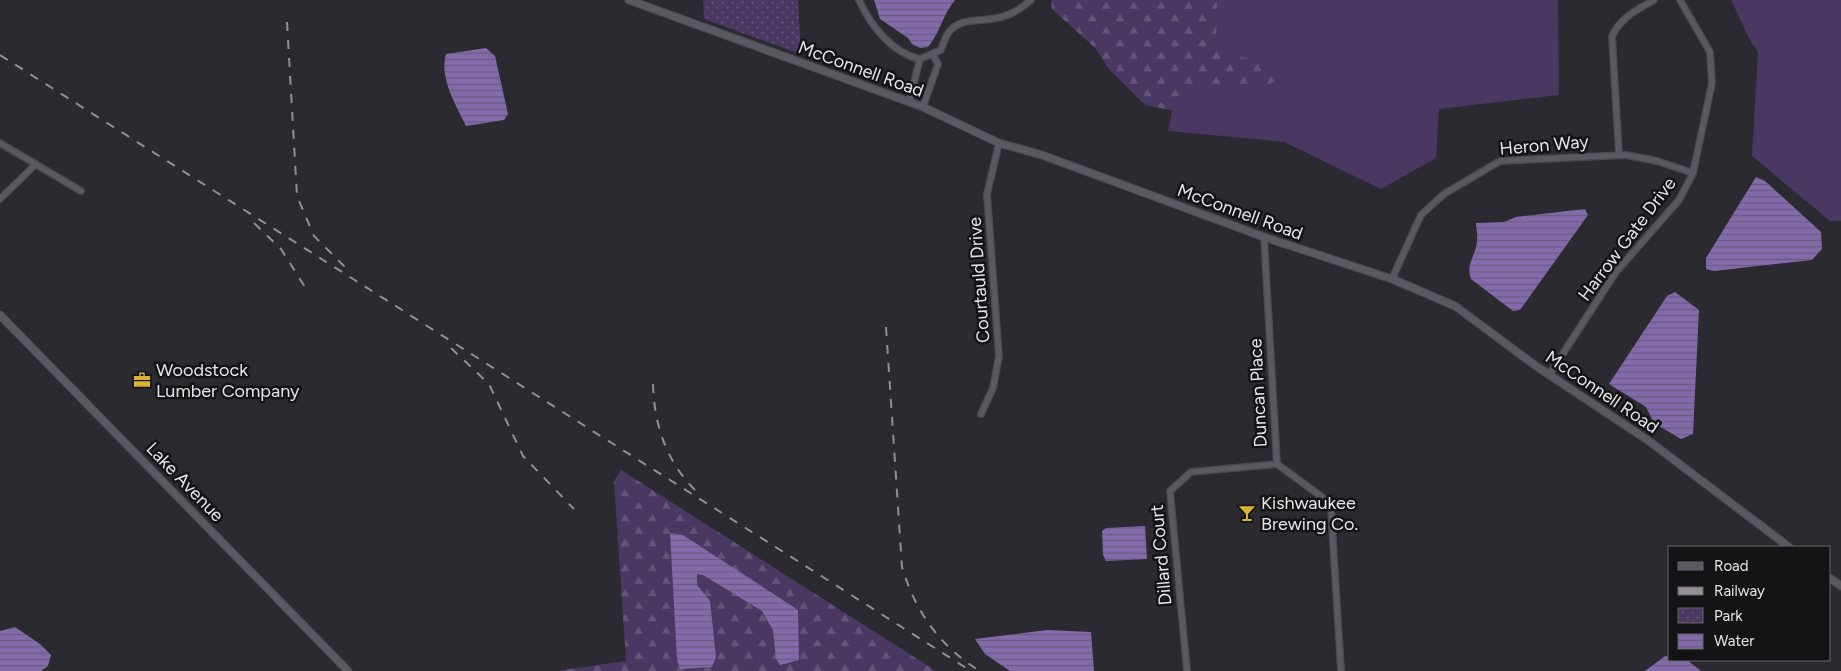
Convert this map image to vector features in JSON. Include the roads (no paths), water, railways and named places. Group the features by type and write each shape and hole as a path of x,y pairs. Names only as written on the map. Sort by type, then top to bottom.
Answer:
{"street":[{"name":"McConnell Road","path":"629,0 923,107 999,143 1042,155 1264,238 1392,279 1454,306 1549,375 1649,441 1788,546"},
{"path":"859,0 880,34 909,57 920,59 941,50 948,33 955,26 965,22 998,18 1022,8 1031,0"},
{"path":"1619,155 1612,36 1618,24 1654,0"},
{"name":"Harrow Gate Drive","path":"1549,375 1616,272 1679,200 1693,174 1712,82 1710,52 1680,0"},
{"path":"923,107 938,64 932,55"},
{"path":"909,102 920,59"},
{"path":"0,142 81,192"},
{"name":"Courtauld Drive","path":"981,414 994,388 999,356 987,194 999,143"},
{"name":"Heron Way","path":"1392,279 1421,215 1444,194 1500,161 1619,155 1657,161 1693,174"},
{"path":"0,199 36,164"},
{"name":"Duncan Place","path":"1264,238 1278,464 1322,496 1331,509 1341,671"},
{"name":"Lake Avenue","path":"0,315 348,671"},
{"name":"Dillard Court","path":"1187,671 1170,491 1191,472 1278,464"}],"water":[{"path":"874,0 955,0 947,11 932,42 928,47 920,48 880,19"},
{"path":"486,48 495,56 508,114 504,120 466,126 453,100 447,82 444,63 446,54"},
{"path":"1756,177 1765,181 1821,232 1822,249 1812,260 1714,271 1706,269 1706,258"},
{"path":"1585,209 1588,215 1520,310 1513,311 1471,279 1469,268 1476,245 1476,223 1504,222 1516,217"},
{"path":"1675,292 1699,310 1693,434 1681,439 1654,423 1646,407 1609,384 1667,296"},
{"path":"1145,526 1147,559 1106,561 1103,555 1102,531 1106,528"},
{"path":"670,533 683,535 798,610 799,660 780,665 776,659 773,630 762,611 703,575 697,574 697,585 710,601 716,657 712,667 680,669 677,660"},
{"path":"15,627 40,644 51,655 48,666 41,671 0,671 0,631"},
{"path":"1047,630 1091,632 1094,671 1010,671 985,654 975,639"},
{"path":"1665,656 1668,657 1668,661 1688,661 1701,671 1645,671"}],"railway":[{"path":"287,22 297,196 314,236 347,269"},
{"path":"0,55 971,671"},
{"path":"254,223 281,249 305,287"},
{"path":"886,327 902,567 914,598 931,626 953,651 980,671"},
{"path":"451,348 489,384 523,456 574,509"},
{"path":"653,384 656,415 664,443 678,469 697,492"}],"place":[{"name":"Woodstock Lumber Company","path":"142,380"},
{"name":"Kishwaukee Brewing Co.","path":"1247,513"}]}
